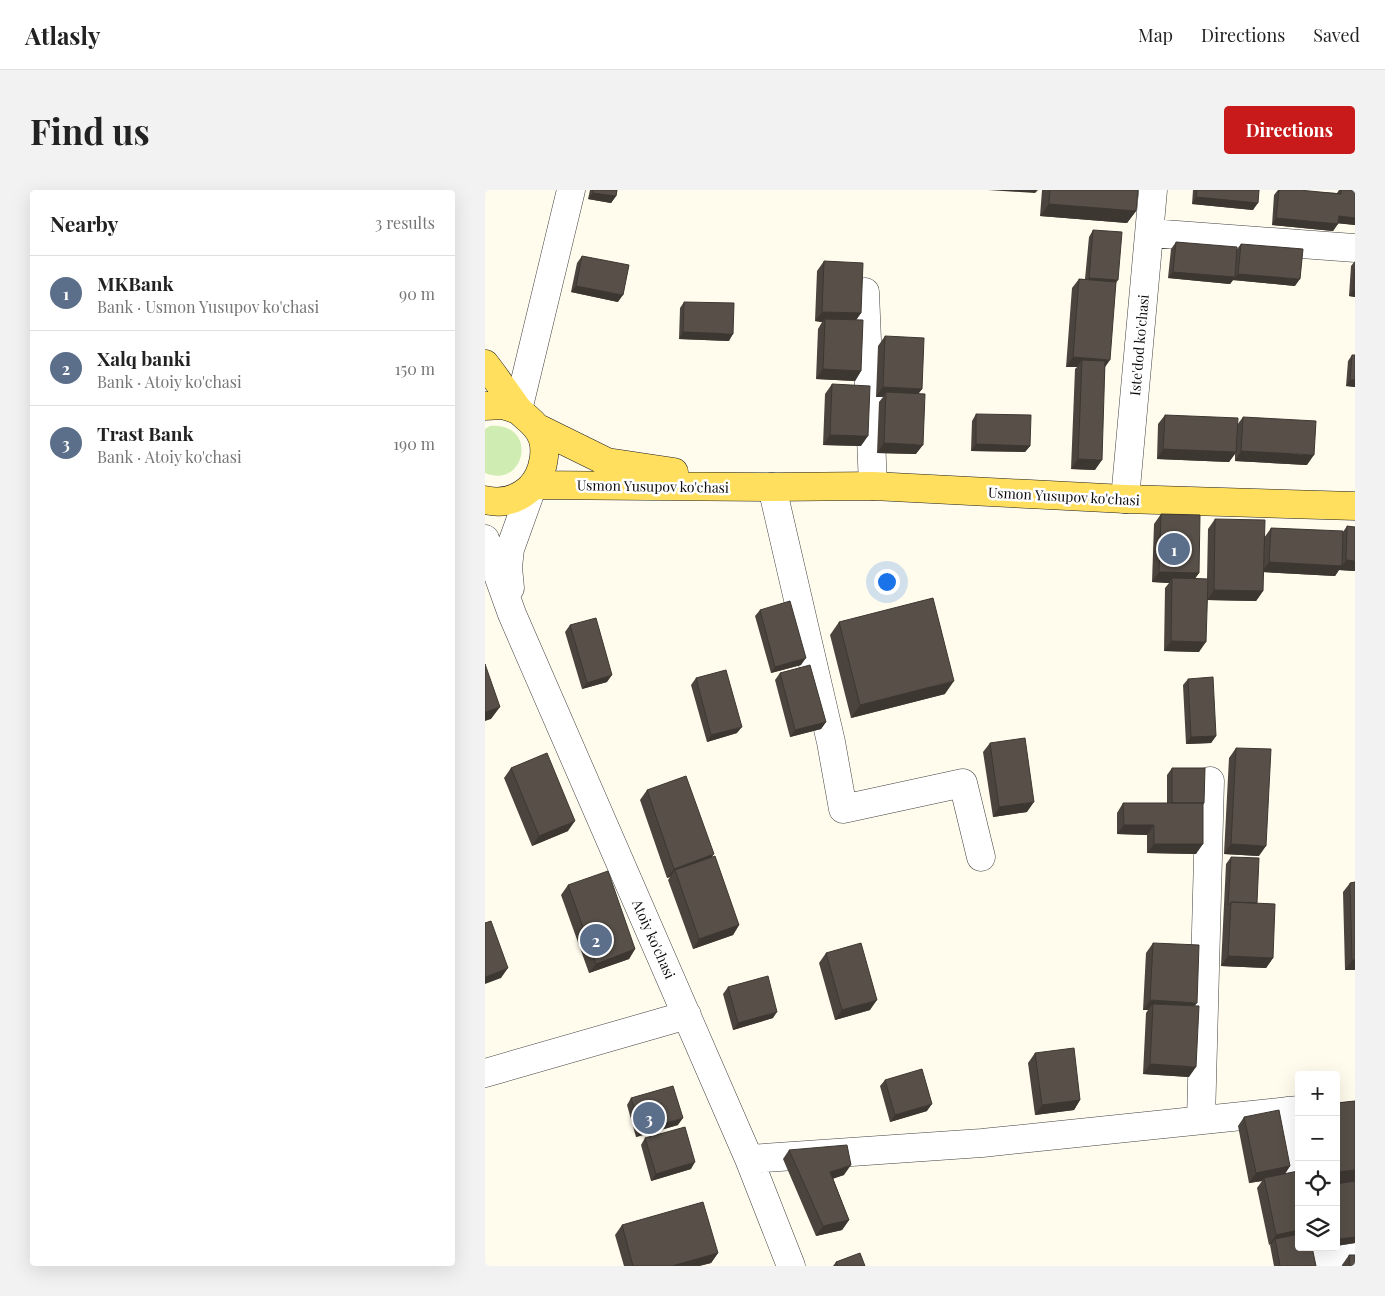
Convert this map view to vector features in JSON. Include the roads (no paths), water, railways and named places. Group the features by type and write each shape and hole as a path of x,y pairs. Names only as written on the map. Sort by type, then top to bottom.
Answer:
{"main road":[{"path":"485,364 528,419 545,447 543,467 533,485 522,495 508,501 492,502 485,500"},
{"path":"485,406 503,405 528,419"},
{"name":"Usmon Yusupov ko'chasi","path":"528,419 607,462 772,487"},
{"name":"Usmon Yusupov ko'chasi","path":"533,485 873,486 1125,499 1355,506"}],"street":[{"path":"528,419 571,190"},
{"name":"Iste'dod ko'chasi","path":"1125,499 1153,190"},
{"path":"1150,233 1355,248"},
{"path":"865,292 873,486"},
{"name":"Atoiy ko'chasi","path":"512,614 508,567 510,549 533,485"},
{"path":"772,487 831,742 843,809 963,783 981,857"},
{"name":"Atoiy ko'chasi","path":"485,539 512,614 749,1159 791,1266"},
{"path":"1201,1120 1210,781"},
{"path":"485,1073 687,1015"},
{"path":"749,1159 982,1143 1293,1111 1298,1161"},
{"path":"1315,1257 1355,1256"}],"place":[{"name":"MKBank","path":"1174,549"},
{"name":"Xalq banki","path":"596,940"},
{"name":"Trast Bank","path":"649,1118"}]}
